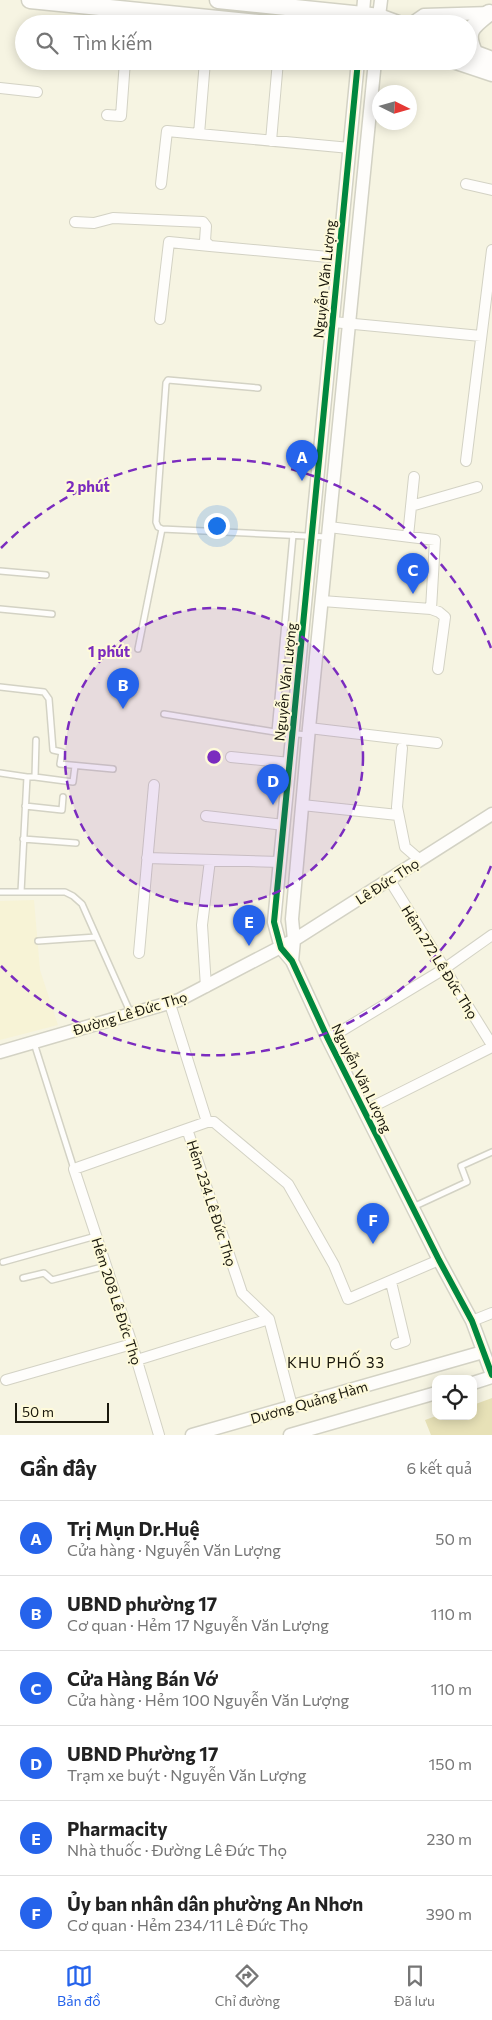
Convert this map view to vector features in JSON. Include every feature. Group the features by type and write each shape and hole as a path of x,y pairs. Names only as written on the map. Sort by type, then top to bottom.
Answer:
{"main road":[{"path":"30,0 117,15"},
{"path":"218,0 290,2 363,15"},
{"path":"477,24 491,13"},
{"path":"477,58 492,60"},
{"path":"477,64 492,73"}],"street":[{"path":"370,15 381,0"},
{"path":"424,15 491,13"},
{"path":"107,115 121,116 124,70"},
{"path":"199,134 204,70"},
{"path":"271,141 277,70"},
{"name":"Nguyễn Văn Lượng","path":"357,70 274,922 281,948 292,962 328,1039 412,1207 472,1321 492,1376"},
{"name":"Nguyễn Văn Lượng","path":"292,962 294,940 292,919 302,805 374,70"},
{"path":"0,88 37,92"},
{"path":"162,184 167,131 350,148"},
{"path":"466,184 492,190"},
{"path":"75,222 94,223 113,218 205,223 206,241 210,246"},
{"path":"160,319 169,242 339,258"},
{"path":"466,461 492,250"},
{"path":"333,322 481,336"},
{"path":"408,536 414,477"},
{"path":"411,506 477,488"},
{"path":"328,532 408,536 434,540 431,609"},
{"path":"322,601 431,609 439,612 444,618 438,668"},
{"path":"309,732 437,743"},
{"path":"402,748 397,807 398,816 405,847 420,860"},
{"path":"231,757 290,763"},
{"path":"139,953 154,785"},
{"path":"302,805 398,816"},
{"name":"Lê Đức Thọ","path":"281,948 492,814"},
{"path":"206,816 284,825"},
{"path":"147,858 280,862"},
{"path":"206,987 202,925 210,860"},
{"name":"Hẻm 272 Lê Đức Thọ","path":"389,879 492,1046"},
{"path":"328,1039 444,969 492,935"},
{"name":"Đường Lê Đức Thọ","path":"0,1052 170,1004 281,948"},
{"name":"Hẻm 234 Lê Đức Thọ","path":"170,1004 206,1122 187,1129 242,1293 269,1319"},
{"path":"364,1111 492,1046"},
{"path":"206,1122 214,1122 288,1184 334,1265 348,1300 439,1260"},
{"path":"74,1169 187,1129"},
{"name":"Hẻm 208 Lê Đức Thọ","path":"74,1169 132,1344 159,1435"},
{"path":"390,1282 406,1341 396,1344"},
{"path":"472,1321 492,1313"},
{"path":"137,1360 269,1319 292,1406"},
{"path":"6,1380 132,1344"},
{"name":"Dương Quảng Hàm","path":"192,1435 483,1352"},
{"path":"477,1382 492,1376"},
{"name":"Dương Quảng Hàm","path":"290,1435 303,1433 432,1394"}],"lane":[{"path":"258,388 168,380 166,383 156,522 158,527 162,529 312,536 328,532"},
{"path":"138,649 162,529"},
{"path":"275,732 293,535"},
{"path":"0,571 46,575"},
{"path":"0,609 52,614"},
{"path":"0,687 44,692 50,699 53,750 62,752 60,764 113,769"},
{"path":"164,714 275,732 293,734 309,732"},
{"path":"35,777 36,740"},
{"path":"0,773 74,782 75,766"},
{"path":"21,892 27,776"},
{"path":"25,806 62,810 64,797"},
{"path":"23,839 76,843"},
{"path":"0,892 65,892 82,904 131,1014"},
{"path":"38,941 96,936"},
{"path":"34,1043 74,1169"},
{"path":"412,1207 467,1182 461,1166 492,1152"},
{"path":"2,1262 96,1235"},
{"path":"23,1278 44,1273 52,1280 106,1266"}],"shaded area":[{"path":"34,900 40,970 58,1025 0,1040 0,901"},
{"path":"492,1398 492,1435 431,1435 425,1420 432,1417 432,1420 477,1420 477,1404"}],"cycle path":[{"path":"357,70 274,922 281,948 292,961 328,1039 439,1260 472,1321 492,1375"}],"place":[{"name":"Trị Mụn Dr.Huệ","path":"302,481"},
{"name":"Cửa Hàng Bán Vớ","path":"413,594"},
{"name":"UBND phường 17","path":"123,709"},
{"name":"UBND Phường 17","path":"273,805"},
{"name":"Pharmacity","path":"249,946"},
{"name":"Ủy ban nhân dân phường An Nhơn","path":"373,1244"}],"district":[{"name":"KHU PHỐ 33","path":"336,1362"}]}
